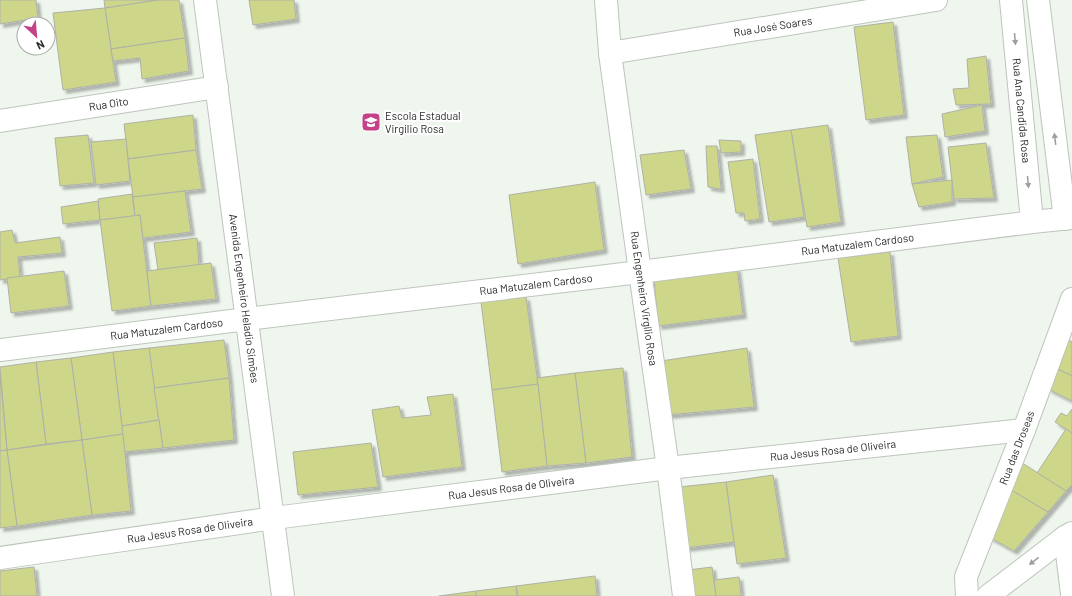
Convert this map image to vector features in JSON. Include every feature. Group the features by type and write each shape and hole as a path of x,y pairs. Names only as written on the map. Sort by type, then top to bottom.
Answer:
{"street":[{"name":"Avenida Engenheiro Heladio Simões","path":"205,0 283,596"},
{"name":"Rua Engenheiro Virgílio Rosa","path":"606,0 610,53 668,468 684,596"},
{"name":"Rua José Soares","path":"610,53 936,0"},
{"name":"Rua Ana Candida Rosa","path":"1011,0 1032,222"},
{"path":"1038,0 1068,219"},
{"name":"Rua Oito","path":"0,120 217,87"},
{"name":"Rua Matuzalem Cardoso","path":"0,350 640,272 1032,222 1068,219"},
{"name":"Rua das Droseas","path":"967,596 966,577 1024,430 1072,299"},
{"name":"Rua Jesus Rosa de Oliveira","path":"0,558 274,518 668,468 1024,430"},
{"path":"1068,535 1072,594"},
{"path":"988,596 1068,535"},
{"path":"1067,596 1072,590"}],"building":[{"path":"0,0 36,0 38,16 16,16 16,21 0,24"},
{"path":"104,0 158,0 105,8"},
{"path":"158,0 179,0 185,38 111,49 105,8"},
{"path":"249,0 294,0 296,19 253,25"},
{"path":"105,8 116,82 63,90 56,36 56,16 53,16 53,13"},
{"path":"893,22 904,115 866,120 854,27"},
{"path":"185,38 189,71 142,79 140,58 113,61 111,49"},
{"path":"986,56 991,104 956,105 953,89 969,88 967,59"},
{"path":"982,105 985,131 945,137 942,114"},
{"path":"193,115 196,150 128,159 124,124"},
{"path":"828,125 841,222 807,227 791,130"},
{"path":"791,130 804,217 769,222 755,135"},
{"path":"88,135 94,183 60,186 55,138"},
{"path":"937,135 943,177 912,184 906,137"},
{"path":"126,139 130,181 96,185 91,142"},
{"path":"719,140 741,141 741,152 721,153"},
{"path":"986,143 994,198 954,199 948,147"},
{"path":"706,146 717,146 721,189 708,187"},
{"path":"196,150 202,189 133,197 128,159"},
{"path":"684,150 691,189 646,195 640,155"},
{"path":"753,159 760,219 745,221 744,213 736,213 728,162"},
{"path":"952,180 952,202 919,207 912,184"},
{"path":"595,182 604,250 518,264 509,195"},
{"path":"185,191 191,232 143,238 140,215 135,216 133,197"},
{"path":"132,194 135,216 100,220 98,199"},
{"path":"98,201 100,220 63,224 61,207"},
{"path":"140,215 151,306 112,311 100,220"},
{"path":"12,230 15,243 60,237 62,253 18,257 20,277 0,280 0,232"},
{"path":"197,238 199,265 158,270 154,243"},
{"path":"890,252 898,336 851,342 838,258"},
{"path":"211,263 216,299 151,306 147,271"},
{"path":"737,268 743,315 658,326 654,279"},
{"path":"64,271 69,306 11,313 7,278"},
{"path":"526,297 538,384 492,390 481,302"},
{"path":"1066,338 1072,342 1072,376 1056,368"},
{"path":"224,340 229,378 154,388 149,348"},
{"path":"149,348 159,420 122,426 113,352"},
{"path":"747,348 754,407 667,415 661,361"},
{"path":"113,352 123,434 82,440 71,358"},
{"path":"71,358 82,440 46,444 36,362"},
{"path":"36,362 46,444 7,450 0,367"},
{"path":"623,368 632,457 586,463 575,373"},
{"path":"1056,368 1072,376 1072,401 1048,389"},
{"path":"575,373 586,463 547,466 537,378"},
{"path":"0,375 7,450 0,451"},
{"path":"229,378 234,440 163,448 154,388"},
{"path":"538,384 547,466 502,472 492,390"},
{"path":"453,394 462,467 383,477 372,410 399,406 402,418 431,415 427,397"},
{"path":"1072,409 1072,433 1055,422 1061,413 1067,416"},
{"path":"159,420 163,448 124,452 122,426"},
{"path":"1066,429 1072,433 1072,485 1066,491 1037,473"},
{"path":"123,434 131,511 92,515 82,440"},
{"path":"82,440 92,515 17,526 7,450"},
{"path":"371,443 378,487 298,495 293,452"},
{"path":"7,450 17,526 0,528 0,451"},
{"path":"1019,461 1066,491 1048,512 1006,487"},
{"path":"773,475 786,558 737,564 726,482"},
{"path":"726,482 734,542 685,548 679,487"},
{"path":"1006,487 1048,512 1014,551 987,536"},
{"path":"34,567 37,596 0,596 0,571"},
{"path":"712,567 716,596 691,596 688,570"},
{"path":"595,576 597,596 518,596 516,586"},
{"path":"739,577 741,596 716,596 714,580"},
{"path":"516,586 517,596 476,596 476,591"},
{"path":"476,591 476,596 439,596"}],"place":[{"name":"Escola Estadual Virgilio Rosa","path":"371,122"}]}
